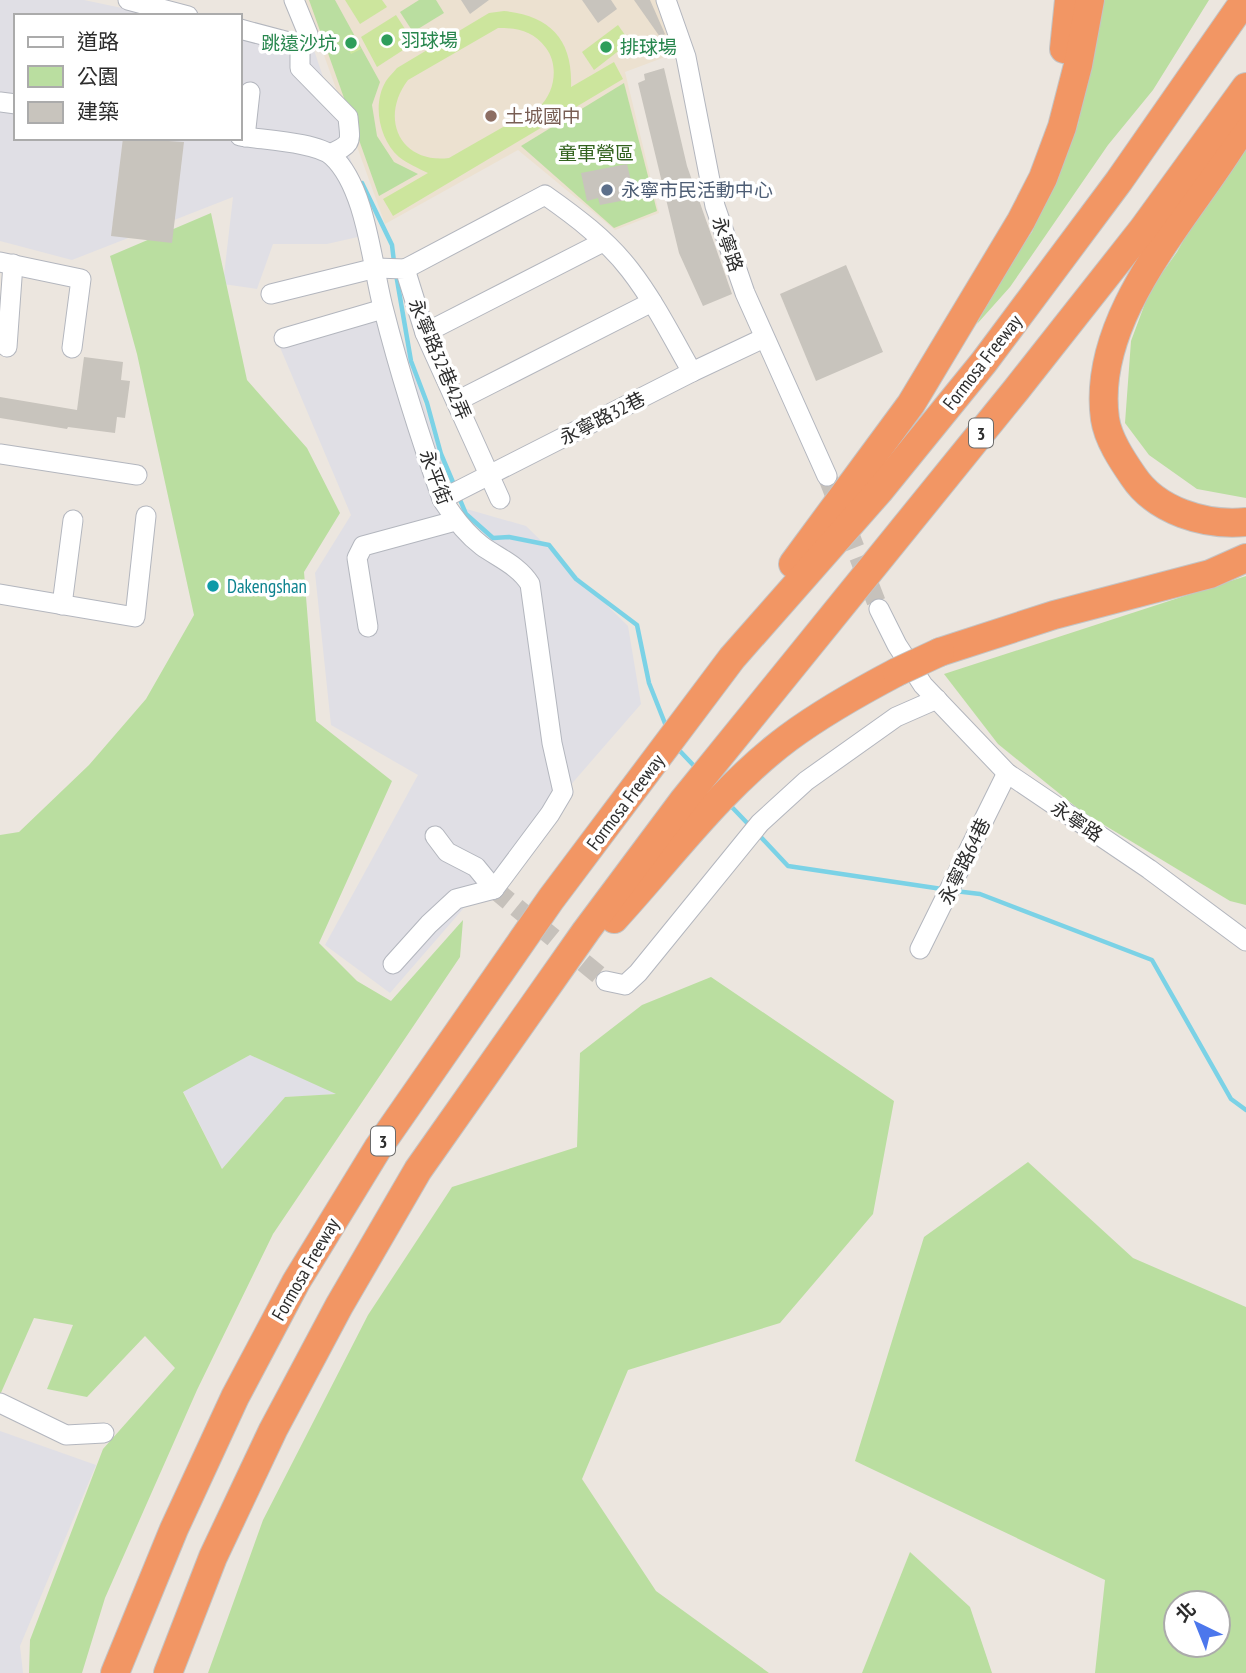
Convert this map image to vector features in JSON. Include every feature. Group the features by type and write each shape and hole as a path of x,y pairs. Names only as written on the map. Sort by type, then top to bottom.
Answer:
{"highway":[{"path":"1000,256 1043,144 1061,73 1069,0"},
{"path":"732,657 770,596 911,404 1021,221 1038,189 1062,127 1078,65 1090,0"},
{"name":"Formosa Freeway","path":"115,1673 174,1529 229,1409 296,1282 378,1149 551,899 732,657 880,491 984,362 1119,181 1240,7"},
{"name":"3","path":"168,1673 213,1558 273,1430 339,1306 418,1170 586,931 703,776 1143,229 1246,87"},
{"path":"1246,122 1228,155 1141,279 1114,338 1103,386 1105,422 1119,457 1139,485 1168,508 1203,520 1246,522"},
{"path":"418,1170 596,939 724,798 786,740 841,701 940,652 1054,615 1210,574 1246,558"}],"street":[{"path":"128,0 180,14"},
{"path":"250,92 242,137 299,144 330,154 346,146 350,140 348,117 300,68 300,45 308,34 294,0"},
{"name":"永寧路","path":"666,0 685,57 715,206 744,293 827,476"},
{"path":"242,30 300,45"},
{"name":"永平街","path":"330,154 341,165 354,190 366,225 383,309 442,499 456,521 480,544 523,573 530,584 552,743 563,792 550,814 494,889"},
{"path":"271,294 376,268 405,269 545,195 580,220 629,268 692,372"},
{"path":"425,333 603,242"},
{"path":"7,347 7,263 81,279 72,348"},
{"name":"永寧路32巷42弄","path":"405,269 425,333 500,499"},
{"path":"457,401 652,302"},
{"path":"284,338 383,309"},
{"name":"永寧路32巷","path":"442,499 764,338"},
{"path":"0,454 137,475"},
{"path":"0,594 135,617 146,516"},
{"path":"62,605 73,520"},
{"path":"368,627 357,558 363,546 456,521"},
{"name":"永寧路","path":"879,609 897,645 923,685 1007,773 1149,869 1246,941"},
{"path":"606,981 625,985 638,973 760,823 806,781 896,717 937,699"},
{"name":"永寧路64巷","path":"920,949 1007,773"},
{"path":"393,964 456,899 494,889 476,867 447,852 435,836"},
{"path":"0,1402 66,1435 104,1433"}],"shaded area":[{"path":"0,0 84,0 150,14 14,14 14,140 242,140 242,32 313,47 375,233 327,244 273,244 257,289 223,284 233,197 72,260 0,241"},
{"name":"土城國中","path":"304,0 656,0 673,54 625,72 659,213 615,230 518,150 385,224"},
{"path":"395,315 456,506 526,526 628,626 641,704 390,993 325,945 418,775 331,725 315,573 351,515 279,345"},
{"path":"250,1055 338,1094 285,1097 222,1169 183,1091"},
{"path":"0,1431 96,1465 20,1646 23,1673 0,1673"}],"green space":[{"path":"309,0 335,0 380,82 372,105 377,136 394,162 418,174 379,196"},
{"path":"345,0 382,0 387,7 360,24"},
{"path":"419,0 436,0 444,13 413,32 400,12"},
{"path":"1098,0 1209,0 1153,90 1108,145 1010,287 977,324 1000,277 1032,232 1078,124 1088,79"},
{"path":"504,11 534,18 556,33 568,56 571,87 614,62 623,79 393,216 383,199 428,173 399,157 382,131 379,100 386,81 397,68 489,13","holes":["498,28 530,34 546,48 554,70 549,94 539,107 449,158 432,158 418,154 407,146 395,123 399,95 408,80"]},
{"name":"羽球場","path":"396,15 414,43 377,67 361,37"},
{"name":"排球場","path":"618,25 630,42 594,70 582,52"},
{"name":"跳遠沙坑","path":"351,33 361,49 351,54 343,38"},
{"name":"童軍營區","path":"624,83 657,211 614,228 521,146"},
{"path":"1246,145 1246,498 1197,489 1149,455 1125,423 1131,341 1150,290"},
{"path":"211,213 247,380 307,448 340,513 304,572 316,721 392,781 319,943 357,981 391,1001 463,920 460,957 273,1234 197,1390 105,1598 82,1673 29,1673 30,1640 103,1449 175,1368 145,1336 87,1397 47,1389 73,1325 34,1318 0,1395 0,835 19,832 89,765 146,699 194,615 137,354 110,256","holes":["250,1055 336,1094 285,1097 222,1169 183,1092"]},
{"path":"1246,576 1246,905 1230,901 1081,811 998,744 944,674"},
{"path":"711,977 894,1101 873,1214 780,1323 628,1370 582,1479 656,1591 769,1673 208,1673 263,1520 368,1315 452,1187 577,1147 580,1053 642,1005"},
{"path":"1028,1162 1133,1258 1246,1307 1246,1673 1095,1673 1105,1580 855,1461 924,1237"},
{"path":"910,1552 970,1607 992,1673 862,1673"}],"building":[{"path":"461,0 489,0 470,14"},
{"path":"582,0 611,0 617,9 598,23"},
{"path":"634,0 650,0 665,34 660,37"},
{"path":"664,68 687,166 732,294 703,306 679,253 638,83 645,80 644,74"},
{"path":"123,140 184,142 172,243 111,236"},
{"name":"永寧市民活動中心","path":"627,164 631,199 600,205 598,198 587,201 581,173"},
{"path":"846,265 883,352 816,381 780,294"},
{"path":"84,357 123,362 121,380 130,381 125,418 117,417 115,433 67,429 0,418 0,397 77,410"}],"waterway":[{"path":"362,183 392,245 394,262"},
{"path":"396,274 411,361 427,403 441,454 455,487"},
{"path":"458,495 466,514 493,538 509,537 549,545 576,579 637,625 649,683 666,726"},
{"path":"678,749 696,768"},
{"path":"728,803 751,827"},
{"path":"757,833 788,866 942,889"},
{"path":"955,891 980,894 1152,960 1231,1099 1246,1110"}],"tunnel":[{"path":"827,476 879,609"},
{"path":"494,889 606,981"}],"place":[{"name":"羽球場","path":"387,40"},
{"name":"跳遠沙坑","path":"351,43"},
{"name":"排球場","path":"606,47"},
{"name":"土城國中","path":"491,116"},
{"name":"永寧市民活動中心","path":"607,190"},
{"name":"Dakengshan","path":"213,586"}]}
